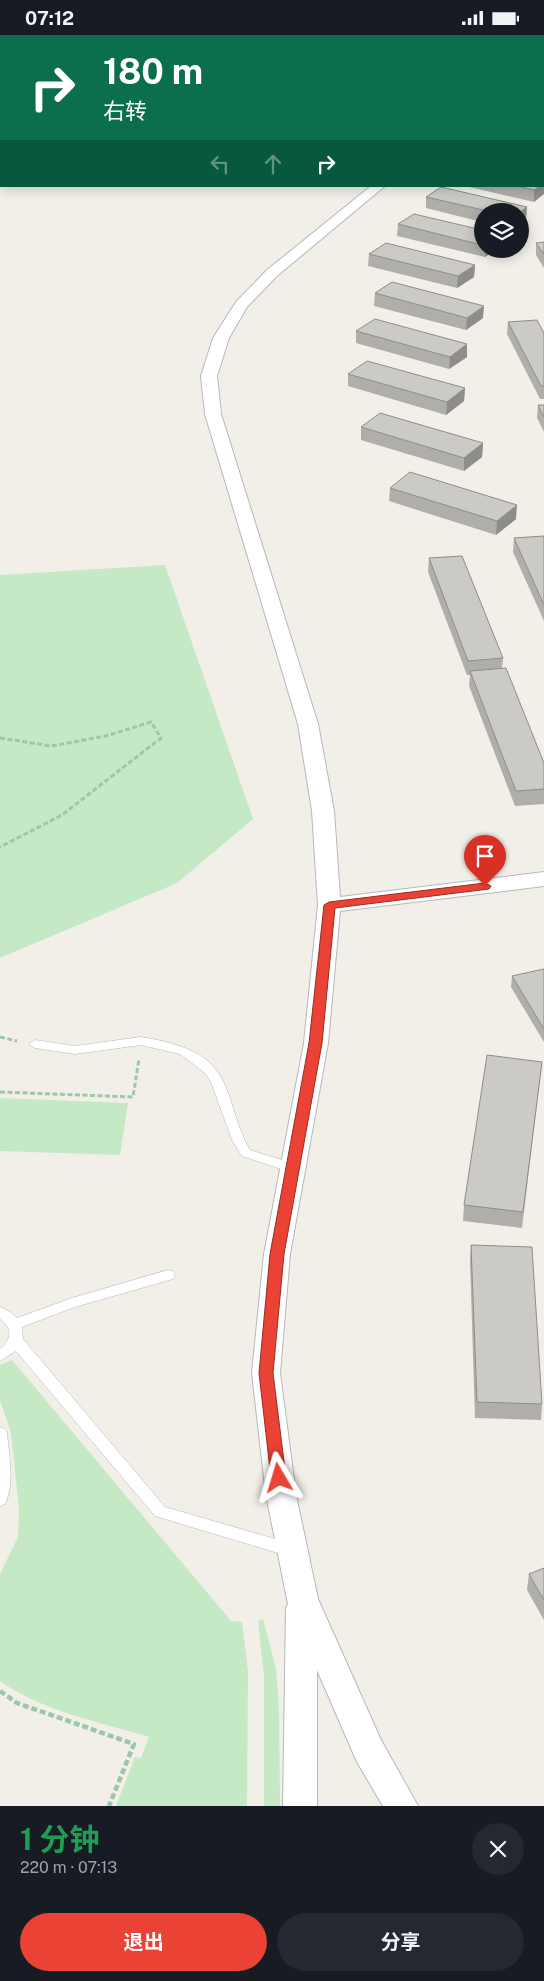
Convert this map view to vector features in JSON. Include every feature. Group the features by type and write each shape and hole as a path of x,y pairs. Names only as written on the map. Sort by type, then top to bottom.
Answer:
{"street":[{"path":"378,187 272,273 242,305 221,338 209,377 213,414 308,724 323,811 329,905 316,1043 277,1254 266,1373 281,1495 302,1599 369,1751 401,1806"},
{"path":"329,905 544,879"},
{"path":"300,1806 302,1599"}],"lane":[{"path":"35,1044 75,1050 142,1041 184,1051 197,1059 218,1081 238,1140 246,1153 293,1168"},
{"path":"15,1324 72,1303 168,1275"},
{"path":"0,1312 9,1317 15,1324 17,1332 16,1341 11,1349 0,1356"},
{"path":"16,1341 160,1512 292,1551"},
{"path":"0,1433 3,1478 0,1500"}],"path":[{"path":"0,738 51,746 106,736 151,722 161,737 62,815 0,847"},
{"path":"0,1092 133,1097 142,1041"},
{"path":"0,1691 17,1703 134,1744 109,1806"}],"green space":[{"path":"165,565 253,819 177,883 0,958 0,575"},
{"path":"0,1098 128,1103 120,1155 0,1151"},
{"path":"12,1360 231,1621 242,1622 248,1671 247,1806 116,1806 135,1757 141,1758 149,1737 53,1708 16,1691 0,1681 0,1574 18,1537 19,1509 11,1433 0,1400 0,1365"},
{"path":"263,1619 276,1669 279,1708 280,1806 264,1806 264,1676 258,1621"}],"building":[{"path":"441,187 510,203 474,203 474,208 426,197"},
{"path":"521,187 538,187 534,190"},
{"path":"414,214 474,228 474,243 398,224"},
{"path":"544,242 544,254 536,243"},
{"path":"386,243 475,265 458,276 369,254"},
{"path":"392,282 484,306 467,318 375,293"},
{"path":"375,319 467,344 450,357 356,331"},
{"path":"537,320 544,333 544,386 541,386 508,322"},
{"path":"367,361 465,388 447,402 348,374"},
{"path":"538,405 544,405 544,417"},
{"path":"380,413 483,443 464,458 361,427"},
{"path":"410,472 517,505 497,521 390,488"},
{"path":"544,536 544,605 514,538"},
{"path":"462,556 503,658 468,661 429,558"},
{"path":"506,668 544,763 544,789 516,791 470,671"},
{"path":"544,969 544,1029 512,976"},
{"path":"487,1055 542,1062 523,1212 464,1205"},
{"path":"471,1245 532,1247 542,1404 477,1402"},
{"path":"544,1568 544,1600 529,1574"}],"route":[{"path":"279,1478 266,1373 277,1254 316,1043 329,905 485,886"}]}
